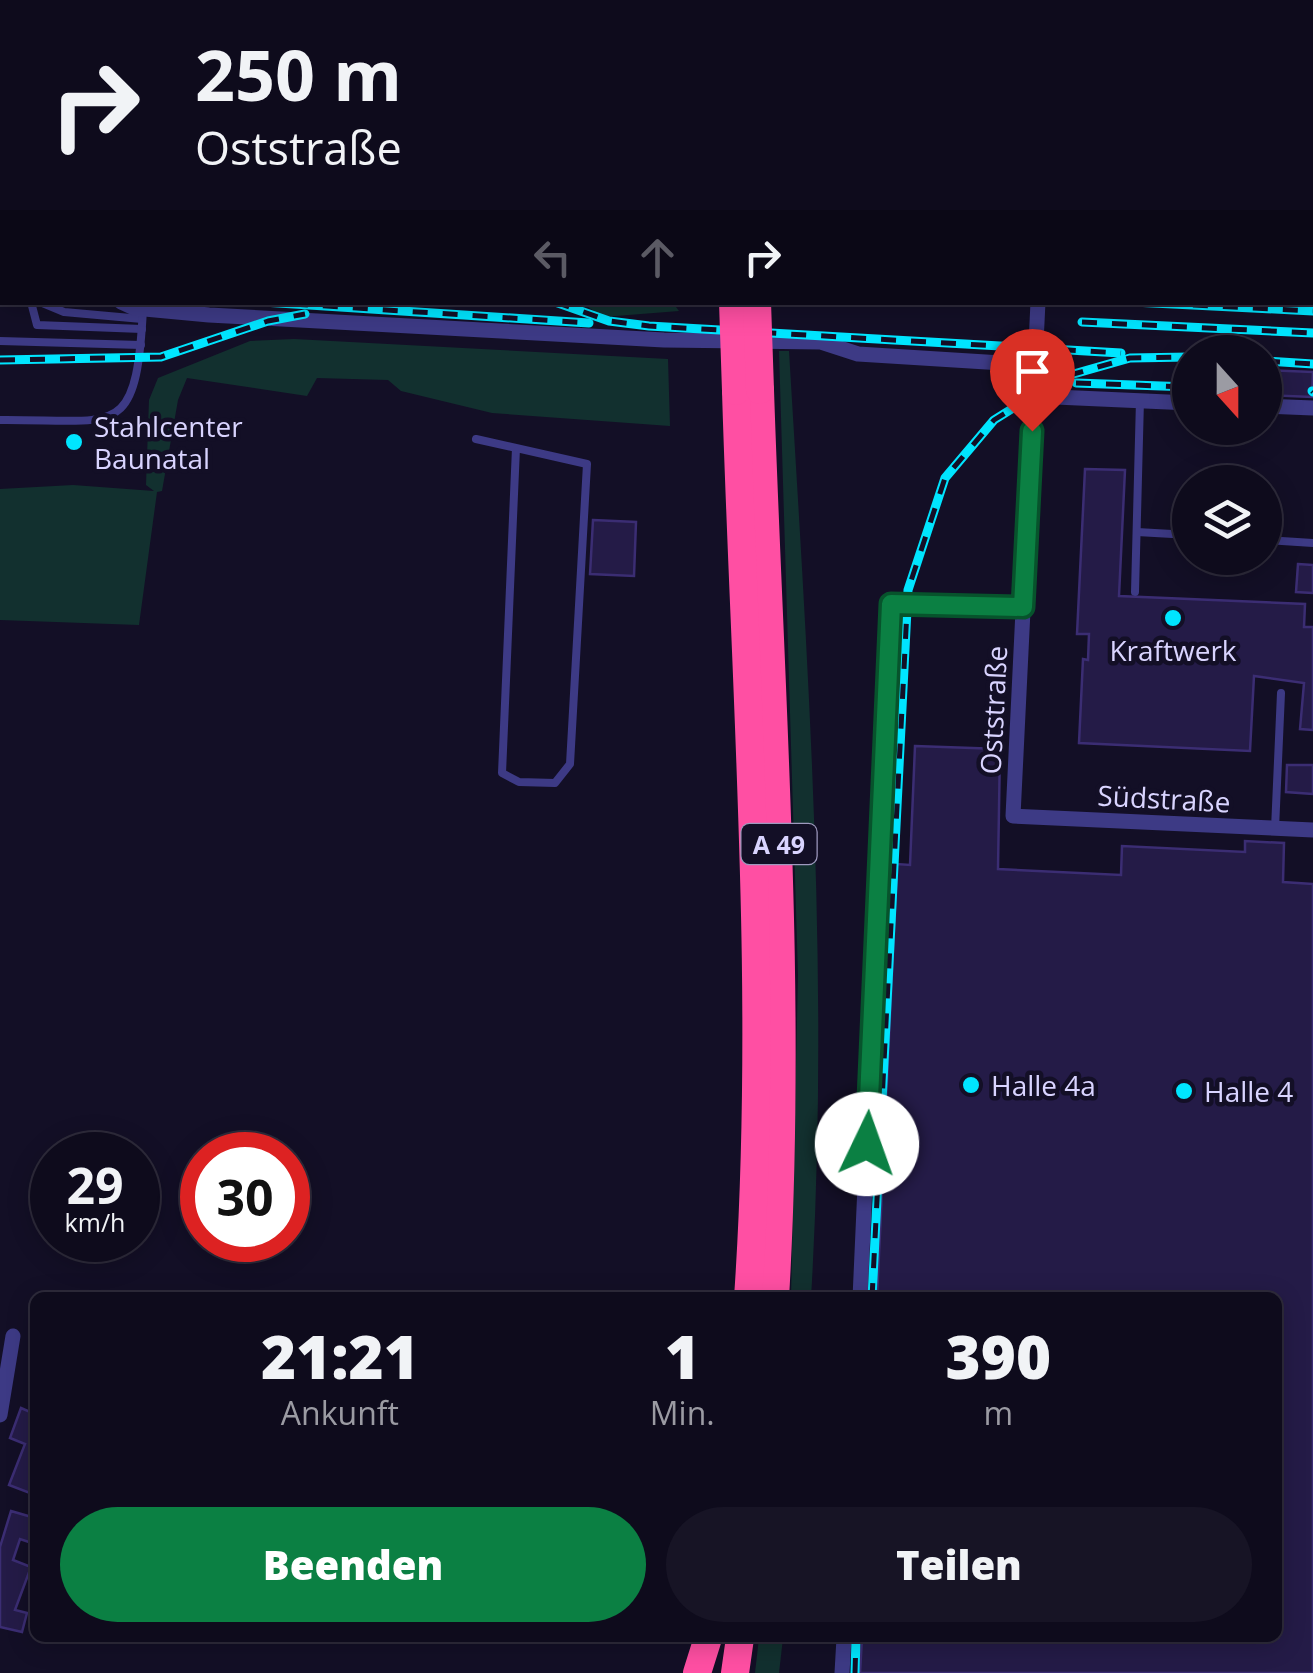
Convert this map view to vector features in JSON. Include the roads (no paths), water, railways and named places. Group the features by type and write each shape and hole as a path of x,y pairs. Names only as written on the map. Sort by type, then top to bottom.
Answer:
{"highway":[{"name":"A 49","path":"734,305 748,391 780,882 782,1058 774,1292"},
{"name":"A 49","path":"748,1292 757,1060 748,391 757,305"},
{"path":"697,1673 709,1642"},
{"path":"710,1673 711,1642"},
{"path":"739,1673 742,1642"}],"street":[{"path":"126,305 142,314 210,309 664,340 821,342 858,354 1035,365"},
{"name":"Oststraße","path":"1013,816 1038,305"},
{"path":"1033,396 1172,402"},
{"path":"1282,407 1313,408"},
{"name":"Oststraße","path":"860,1292 891,604 1023,607"},
{"name":"Südstraße","path":"1013,816 1313,830"},
{"path":"0,1415 13,1336"},
{"path":"842,1673 844,1642"}],"lane":[{"path":"33,305 37,325 142,329"},
{"path":"0,420 108,419 124,409 140,374 142,314 64,312 47,305"},
{"path":"0,341 141,345"},
{"path":"1135,592 1140,400"},
{"path":"476,439 516,448 587,464 570,764 555,783 519,782 502,773 516,448"},
{"path":"1137,532 1172,535"},
{"path":"1282,541 1313,543"},
{"path":"1275,828 1281,694"}],"railway":[{"path":"310,305 589,323"},
{"path":"564,305 609,321 649,326 1121,353"},
{"path":"1193,305 1313,311"},
{"path":"0,360 161,357 268,321 305,314"},
{"path":"1082,322 1313,333"},
{"path":"872,1292 908,590 945,478 994,420 1063,377 1130,358 1172,357"},
{"path":"1282,362 1313,364"},
{"path":"1076,383 1172,386"},
{"path":"855,1673 856,1642"}],"place":[{"name":"Stahlcenter Baunatal","path":"74,442"},
{"name":"Kraftwerk","path":"1173,618"},
{"name":"Halle 4a","path":"971,1085"},
{"name":"Halle 4","path":"1184,1091"}]}
